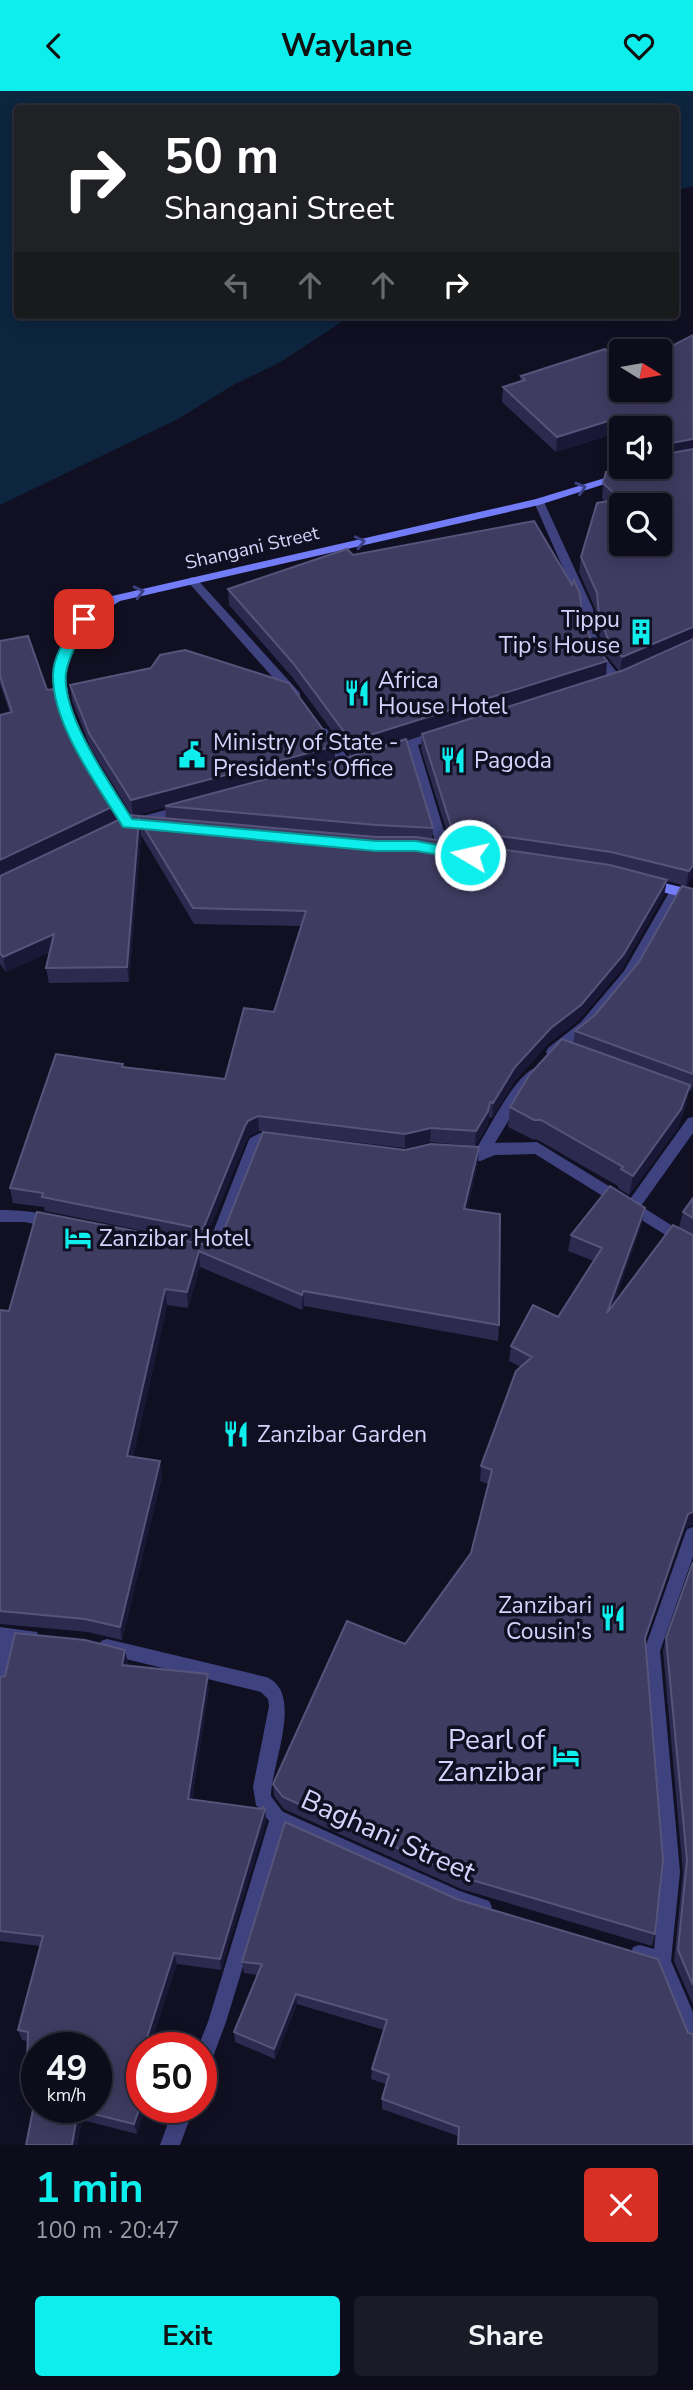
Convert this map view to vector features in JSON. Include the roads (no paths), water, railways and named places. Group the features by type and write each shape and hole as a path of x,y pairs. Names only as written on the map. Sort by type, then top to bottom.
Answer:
{"main road":[{"name":"Shangani Street","path":"124,826 83,750 64,705 59,674 67,649 84,619 116,598 538,502 614,479"},
{"path":"124,826 170,827"},
{"path":"426,848 451,852"},
{"path":"635,881 693,895"}],"street":[{"path":"538,502 587,609 589,632 598,657 616,680"},
{"path":"192,580 287,683 302,703"},
{"path":"317,724 341,766 360,760"},
{"path":"373,756 450,731"},
{"path":"411,743 451,852"},
{"path":"124,826 192,806"},
{"path":"480,1155 521,1088 586,1026 629,974 676,891"},
{"path":"633,1207 693,1122"},
{"path":"194,1250 207,1252 215,1249 255,1142 260,1139 297,1144"},
{"path":"442,1152 480,1155 493,1149 537,1147 693,1246"},
{"path":"0,1216 24,1216 63,1224"},
{"path":"693,1534 652,1651 671,1872 662,1961 693,2035"},
{"path":"0,1682 5,1636 49,1640"},
{"name":"Baghani Street","path":"88,1643 266,1685 275,1695 278,1706 264,1774 262,1799 279,1819 459,1900 497,1911"},
{"path":"213,2032 279,1819"},
{"path":"624,1950 662,1961"},
{"path":"170,2145 178,2123"}],"water":[{"path":"0,91 693,91 693,186 679,190 679,105 14,105 14,319 346,319 279,363 235,384 178,419 0,505"}],"place":[{"name":"Tippu Tip's House","path":"641,632"},
{"name":"Africa House Hotel","path":"357,693"},
{"name":"Ministry of State - President's Office","path":"192,755"},
{"name":"Pagoda","path":"453,760"},
{"name":"Zanzibar Hotel","path":"78,1238"},
{"name":"Zanzibar Garden","path":"236,1434"},
{"name":"Zanzibari Cousin's","path":"613,1618"},
{"name":"Pearl of Zanzibar","path":"566,1756"}]}
